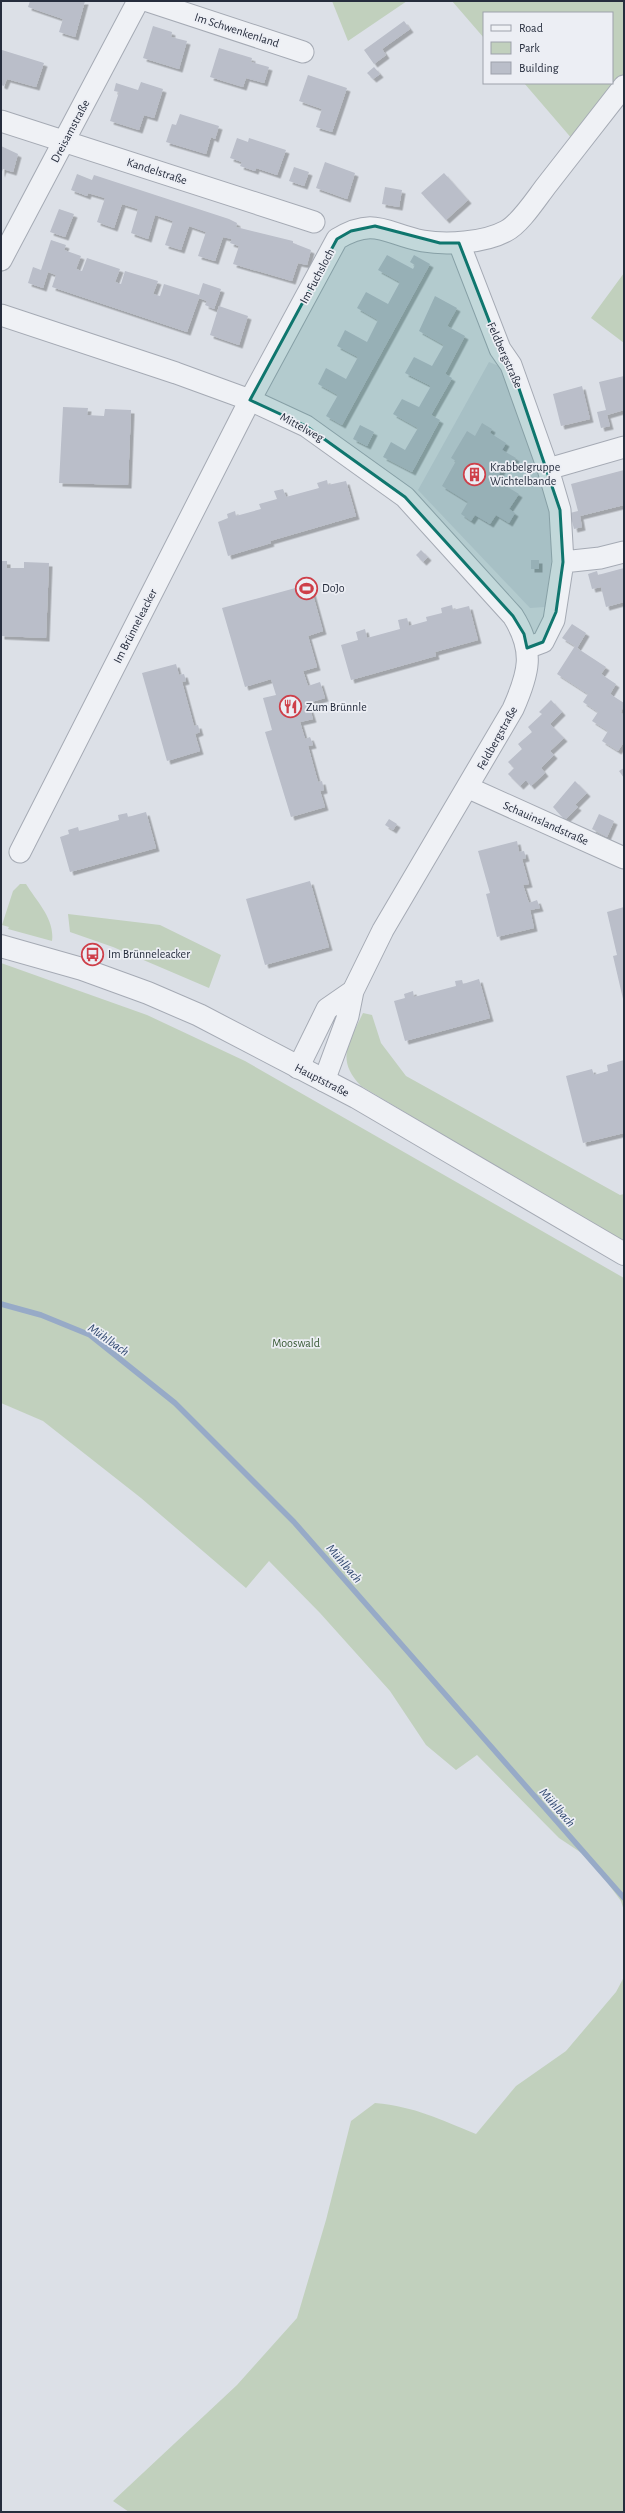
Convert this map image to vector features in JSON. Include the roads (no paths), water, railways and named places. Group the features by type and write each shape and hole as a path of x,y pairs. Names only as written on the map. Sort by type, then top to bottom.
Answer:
{"street":[{"name":"Dreisamstraße","path":"1,260 138,1"},
{"name":"Im Schwenkenland","path":"148,1 303,52"},
{"name":"Im Fuchsloch","path":"250,400 337,240 351,231 375,226 421,241 459,243 506,231 526,212 624,86"},
{"name":"Kandelstraße","path":"1,121 314,222"},
{"name":"Feldbergstraße","path":"324,1081 348,1016 352,991 383,930 469,788 513,709 523,687 528,667 527,648 543,642 554,620 563,562 560,510 548,469 511,365 500,349 459,243"},
{"name":"Mittelweg","path":"1,315 176,373 250,400 306,426 405,497 513,616 524,634 527,648"},
{"name":"Im Brünneleacker","path":"20,852 250,400"},
{"path":"548,469 624,447"},
{"path":"563,562 600,558 624,552"},
{"name":"Schauinslandstraße","path":"469,788 624,858"},
{"name":"Hauptstraße","path":"1,946 148,993 192,1012 356,1097 624,1254"},
{"name":"Feldbergstraße","path":"298,1068 327,1009 352,991"}],"waterway":[{"name":"Mühlbach","path":"1,1304 41,1315 90,1335 175,1403 294,1522 624,1898"}],"place":[{"name":"Krabbelgruppe Wichtelbande","path":"474,474"},
{"name":"DoJo","path":"306,588"},
{"name":"Zum Brünnle","path":"290,707"},
{"name":"Im Brünneleacker","path":"92,954"}],"park label":[{"name":"Mooswald","path":"296,1343"}]}
